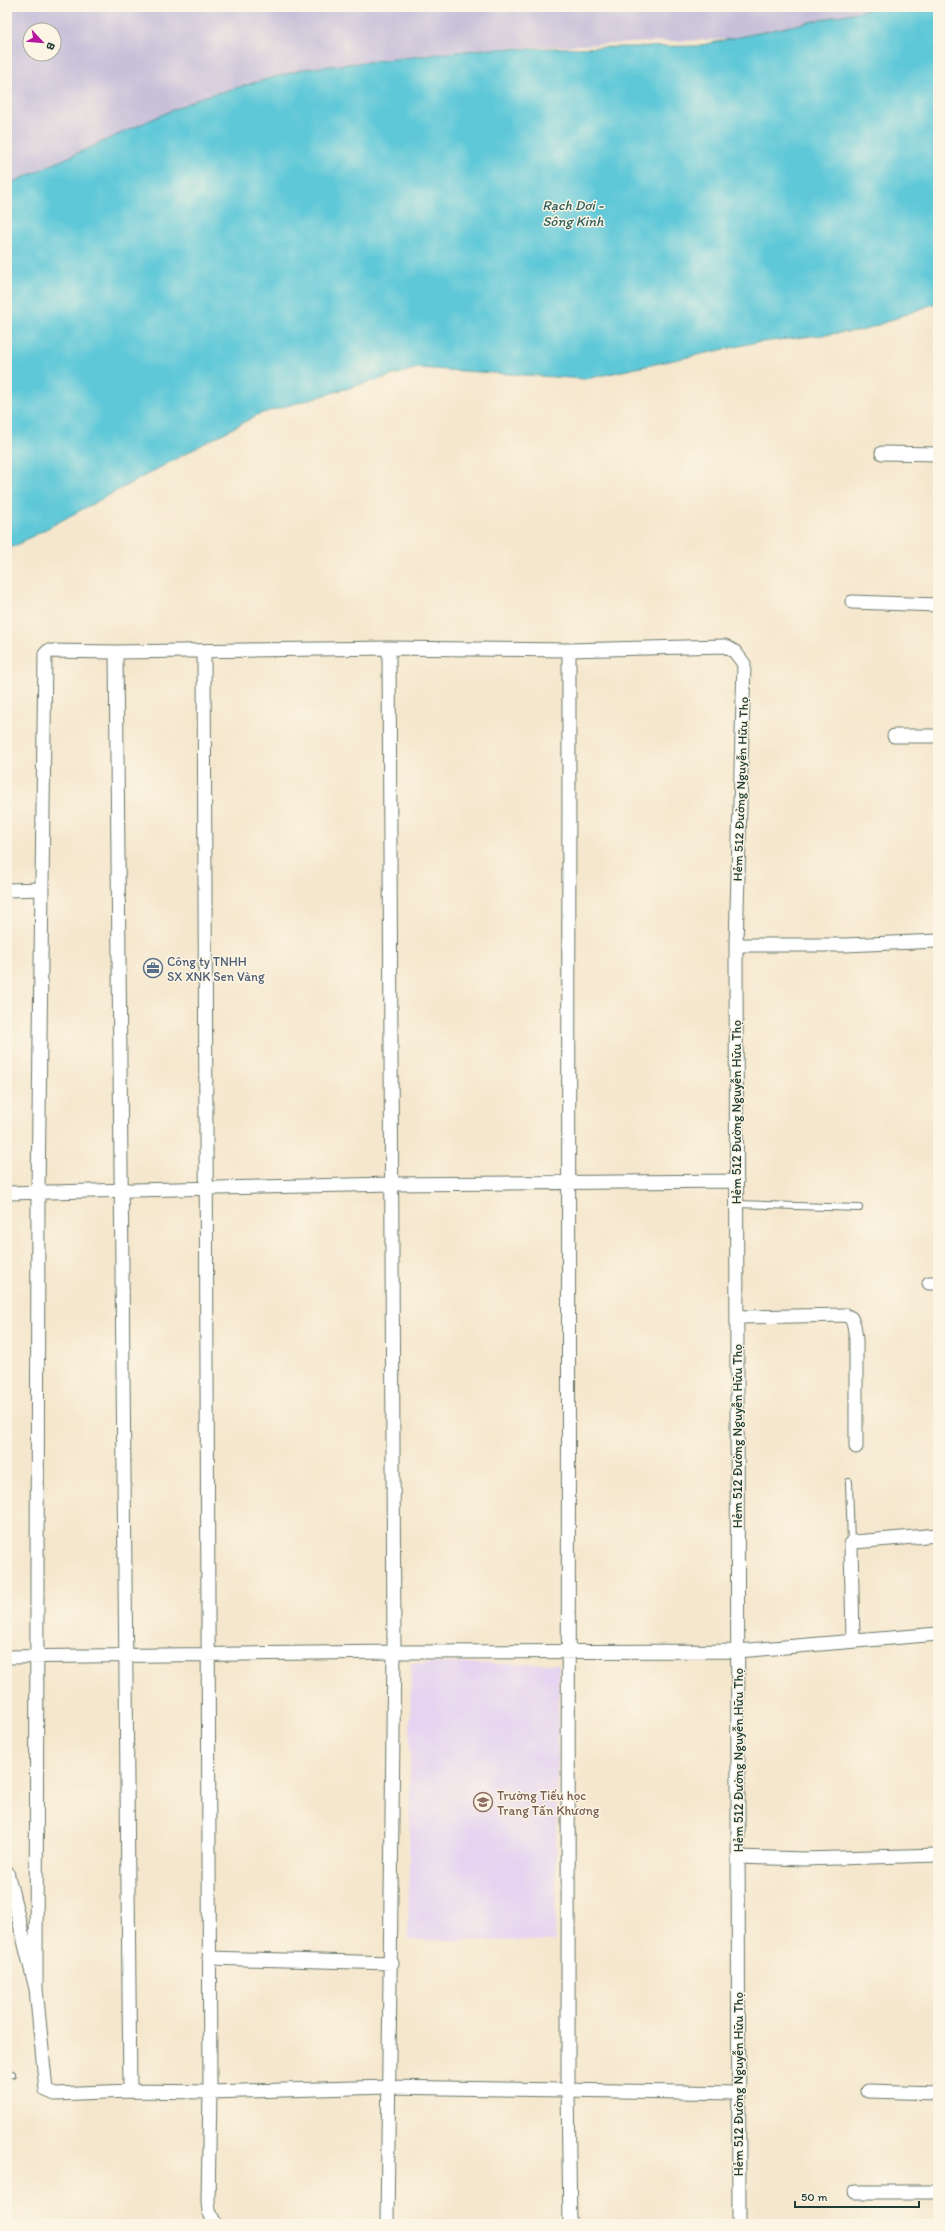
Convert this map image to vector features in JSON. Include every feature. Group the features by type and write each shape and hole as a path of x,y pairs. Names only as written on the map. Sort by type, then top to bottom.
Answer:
{"street":[{"path":"882,453 938,454"},
{"path":"852,602 938,605"},
{"name":"Hẻm 512 Đường Nguyễn Hữu Thọ","path":"569,650 725,646 735,652 744,664 736,945 739,2224"},
{"path":"387,2224 388,2087 392,1963 394,1652 388,648"},
{"path":"570,2224 568,2090 569,650 388,648 116,652 48,651 45,654 38,1192 36,1989 46,2090 55,2094 130,2091 210,2092 388,2087 568,2090 738,2092"},
{"path":"204,651 210,2092 208,2201 209,2211 215,2224"},
{"path":"116,652 130,2091"},
{"path":"894,736 938,736"},
{"path":"7,890 42,889"},
{"path":"736,945 845,945 938,941"},
{"path":"7,1193 392,1184 736,1181"},
{"path":"737,1317 845,1315 851,1318 854,1324 856,1339 856,1447"},
{"path":"853,1642 851,1544 854,1542 938,1535"},
{"path":"7,1657 394,1652 738,1651 938,1634"},
{"path":"738,1857 804,1859 938,1855"},
{"path":"7,1872 36,1989"},
{"path":"209,1958 392,1963"},
{"path":"868,2091 938,2093"},
{"path":"855,2192 938,2192"}],"lane":[{"path":"737,1204 859,1208"},
{"path":"849,1482 851,1544"}],"shaded area":[{"path":"7,7 880,7 727,39 484,49 304,69 199,98 7,185"},
{"name":"Trường Tiểu học Trang Tấn Khương","path":"411,1663 559,1664 555,1941 408,1940"}],"water":[{"name":"Rạch Dơi - Sông Kinh","path":"880,7 938,7 938,302 865,330 753,343 585,379 418,368 259,414 7,550 7,185 199,98 304,69 484,49 697,46"}],"place":[{"name":"Công ty TNHH SX XNK Sen Vàng","path":"153,968"},
{"name":"Trường Tiểu học Trang Tấn Khương","path":"483,1802"}]}
